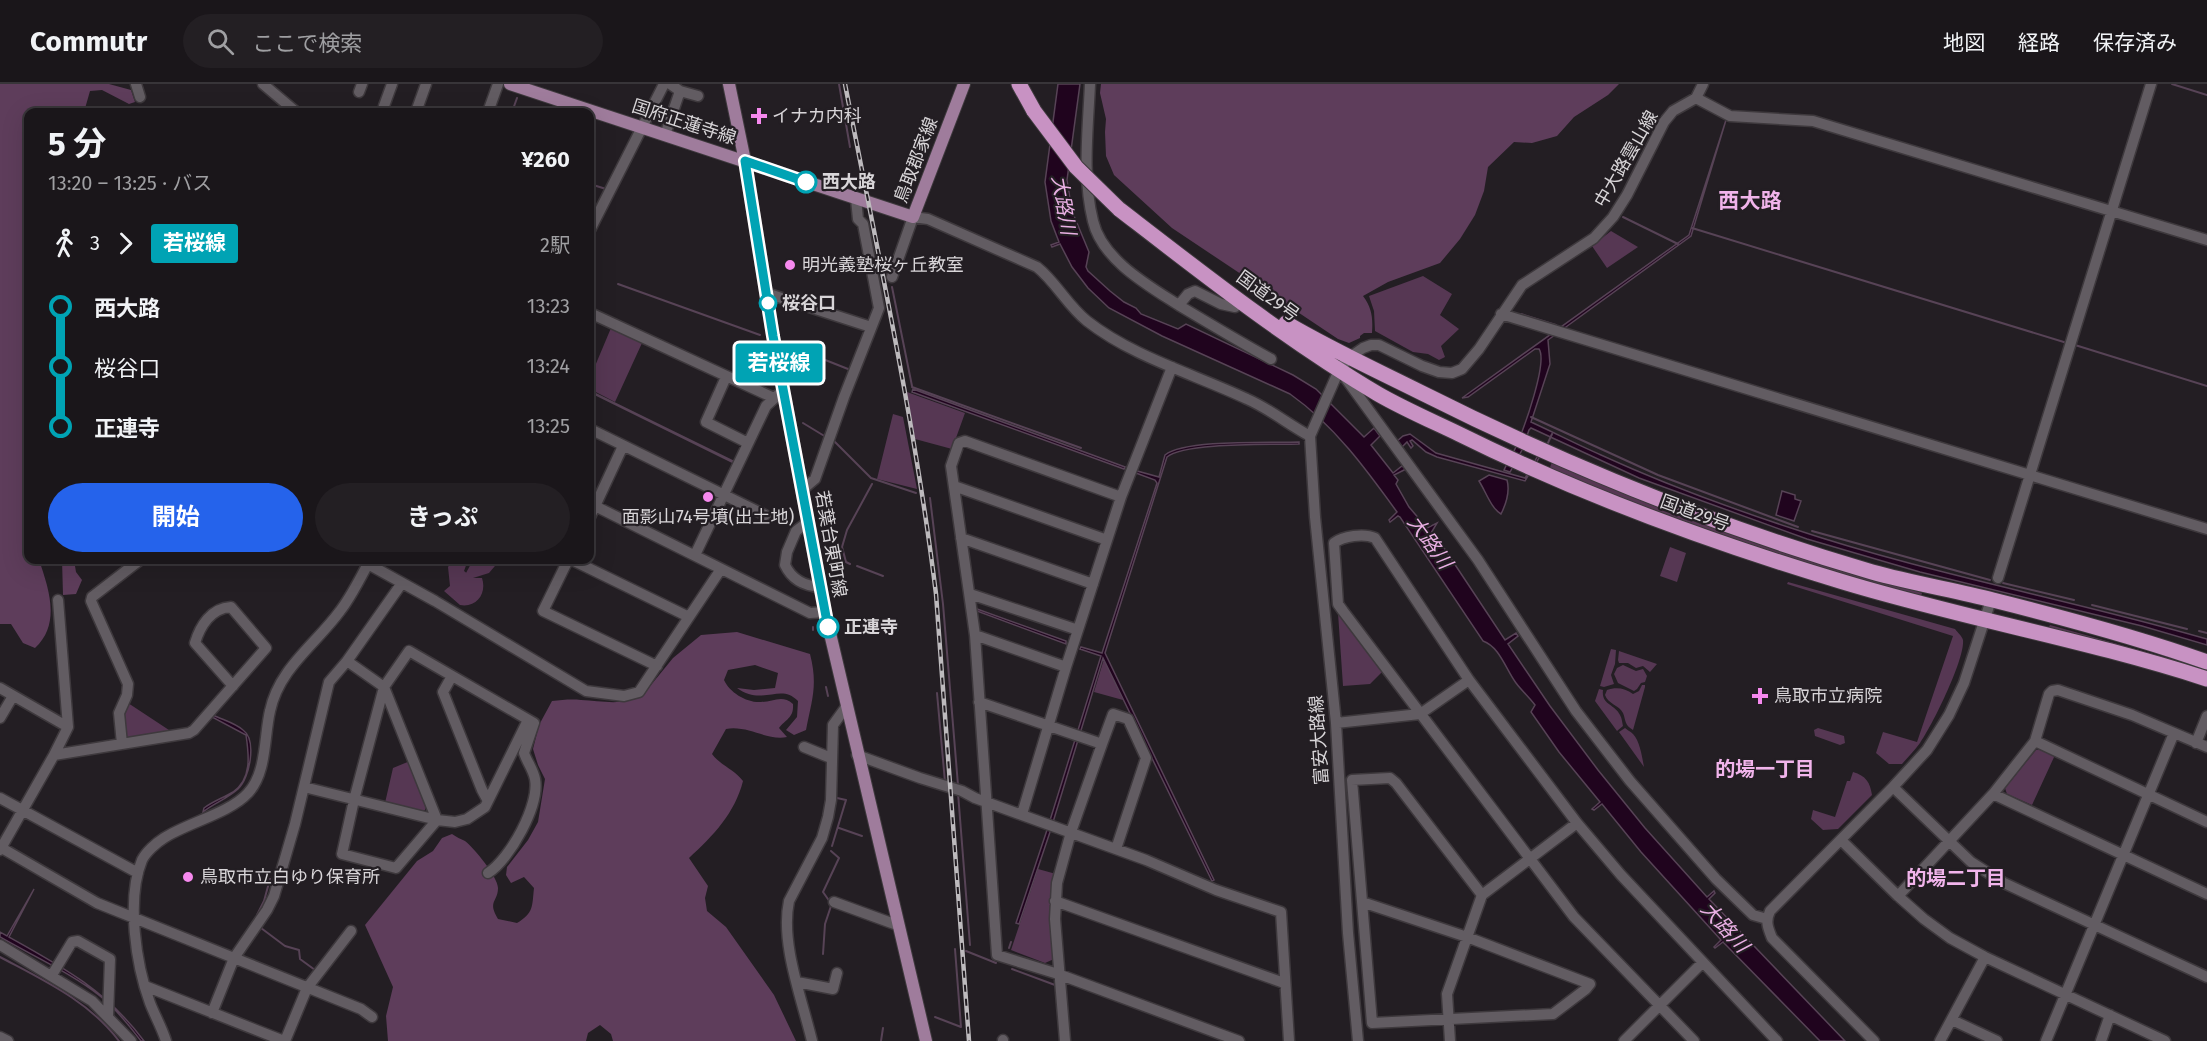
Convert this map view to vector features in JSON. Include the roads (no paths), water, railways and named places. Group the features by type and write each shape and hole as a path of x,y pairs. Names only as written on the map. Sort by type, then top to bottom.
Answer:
{"highway":[{"name":"国道29号","path":"1018,84 1034,111 1076,167 1119,208 1254,311 1339,370 1381,396 1433,422 1538,472 1669,525 1737,549 1864,588 2169,666 2207,678"},
{"name":"国道29号","path":"1213,280 1323,344 1458,411 1618,485 1731,528 1875,573 1991,600 2207,662"}],"main road":[{"name":"国府正蓮寺線","path":"510,84 582,108"},
{"name":"若葉台東町線","path":"729,84 745,161 766,293 825,612 926,1041"},
{"name":"鳥取郡家線","path":"745,161 913,217 964,84"},
{"name":"国府正蓮寺線","path":"594,112 745,161"}],"street":[{"path":"136,84 140,97"},
{"path":"263,84 291,108"},
{"path":"384,106 392,84"},
{"path":"417,108 426,84"},
{"path":"489,108 498,84"},
{"path":"594,222 664,84"},
{"path":"670,84 698,96"},
{"path":"1090,84 1086,157 1093,222 1100,238 1134,276 1155,292 1210,326 1271,359"},
{"path":"1703,84 1696,98 1730,116 1813,121 2207,240"},
{"path":"1998,578 2151,84"},
{"path":"665,135 680,90"},
{"name":"中大路雲山線","path":"1310,436 1339,370 1350,357 1363,348 1379,345 1439,372 1452,373 1462,369 1479,349 1522,285 1594,238 1613,217 1627,195 1664,122 1673,111 1696,98"},
{"path":"802,489 815,479 843,397 879,308 863,224 858,219 856,199"},
{"path":"892,278 913,217 928,219 1037,267 1048,275 1065,299 1087,321 1128,347 1250,400 1310,436"},
{"path":"1179,305 1188,294 1195,291 1221,304 1235,307"},
{"path":"766,293 871,327"},
{"path":"1501,314 2207,529"},
{"path":"594,315 774,398"},
{"path":"1022,814 1047,726 1121,496 1172,367"},
{"path":"1339,370 1478,560 1576,711 1630,781 1716,879 1753,915 1767,919"},
{"path":"726,377 706,422 748,443"},
{"path":"695,555 766,406 784,389"},
{"path":"594,431 765,515"},
{"name":"富安大路線","path":"1310,436 1315,517 1336,723 1348,933 1358,1041"},
{"path":"1121,496 965,441 959,443 951,466 975,635 997,955 1058,974 1239,1041"},
{"path":"623,446 595,506 810,613 825,612"},
{"path":"954,486 1107,540"},
{"path":"808,522 796,531 787,552 785,566 792,576 806,586 820,587"},
{"path":"1694,1041 1574,917 1338,604 1334,543 1339,539 1368,535 1375,538 1469,680 1577,824 1702,963 1777,1041"},
{"path":"962,538 1093,584"},
{"path":"122,744 119,713 127,695 128,684 91,601 92,597 135,564"},
{"path":"166,1041 150,1003 138,956 134,917 138,873 143,858 164,838 235,804 249,793 258,775 270,709 281,681 340,611 367,564"},
{"path":"371,564 586,691 624,696 639,692 721,569"},
{"path":"568,564 543,610 657,666"},
{"path":"578,564 689,617"},
{"path":"212,1013 234,958 274,896 304,787 329,682 347,661 402,583"},
{"path":"970,594 1078,630"},
{"path":"58,600 68,727 0,849 97,903 361,1009 372,1017"},
{"path":"1874,1041 1772,938 1767,927 1767,919 1770,911 1927,750 1964,683 1991,600"},
{"path":"54,755 189,733 195,730 266,648 231,607 223,607 206,619 195,643 233,686"},
{"path":"975,635 1066,667"},
{"path":"437,820 396,868 342,854 384,687 409,651 534,723 524,753 536,780 535,794 521,831 498,867 488,873"},
{"path":"347,661 384,687 437,820"},
{"path":"453,676 443,692 482,790 489,801"},
{"path":"1336,723 1420,714 1469,680"},
{"path":"0,688 68,727"},
{"path":"1898,896 1993,794 2035,741 2049,694 2052,691 2058,690 2132,715 2202,745 2207,716"},
{"path":"0,718 13,696"},
{"path":"979,702 1102,744"},
{"path":"812,1041 788,937 787,911 789,901 822,838 831,800 833,726 846,707"},
{"path":"1065,1041 1058,974 1055,901 1057,883 1071,832 1113,714 1128,719 1146,758 1116,849"},
{"path":"304,787 437,820 455,822 466,819 485,807 489,801 528,720"},
{"path":"2046,1041 2174,733"},
{"path":"2035,741 2207,822"},
{"path":"804,747 831,758"},
{"path":"857,755 1071,832 1174,871 1216,890 1281,912 1289,1041"},
{"path":"1362,902 1467,937 1590,984 1552,1014 1372,1023 1362,902 1352,780 1390,778 1396,783 1482,895"},
{"path":"1893,787 1971,862 2004,883 2207,977"},
{"path":"1993,794 2207,894"},
{"path":"0,798 138,873"},
{"path":"1450,1041 1447,994 1482,895 1577,824"},
{"path":"1841,840 1898,896 1950,938 1985,957 2165,1041"},
{"path":"1055,901 1284,983"},
{"path":"834,902 897,925"},
{"path":"145,986 284,1041 307,988 351,931"},
{"path":"56,970 72,942 78,941 110,959 108,1016"},
{"path":"0,945 56,970 108,1016 131,1041"},
{"path":"1940,1041 1985,957"},
{"path":"1624,1041 1702,963"},
{"path":"797,982 832,989 837,973"},
{"path":"2101,1041 2110,1015"},
{"path":"1952,1020 1997,1041"},
{"path":"0,1037 8,1041"}],"water":[{"name":"大路川","path":"1058,84 1080,84 1067,180 1072,211 1089,252 1086,267 1088,271 1141,314 1178,329 1186,324 1293,375 1316,389 1364,437 1374,428 1380,436 1371,445 1393,473 1402,466 1406,469 1394,475 1398,480 1396,484 1409,507 1427,528 1437,523 1431,533 1434,540 1440,542 1505,640 1516,633 1518,636 1508,644 1550,706 1598,770 1645,828 1707,897 1714,891 1715,893 1709,899 1845,1041 1820,1041 1723,942 1715,948 1721,940 1641,852 1602,804 1592,809 1600,802 1559,752 1531,712 1535,705 1516,683 1494,648 1483,641 1400,517 1390,522 1389,520 1397,512 1361,464 1321,419 1290,394 1162,336 1109,308 1088,288 1072,267 1060,244 1052,247 1051,245 1059,242 1051,221 1045,182"},
{"path":"1726,120 1691,236 1548,340 1550,364 1531,422 1647,475 1791,528 1946,573 2207,639 2207,645 2142,626 1920,572 1807,539 1639,478 1531,428 1510,472 1504,470 1516,447 1534,395 1540,367 1539,349 1535,349 1468,397 1462,398 1689,235"},
{"path":"913,389 1125,467 1124,469 912,392"},
{"path":"594,393 735,462 594,394"},
{"path":"1410,434 1436,453 1525,478 1540,452 1542,453 1525,481 1437,457 1426,452 1412,440 1410,441 1413,446 1411,448 1407,442 1401,448 1396,442"},
{"path":"1299,442 1299,444 1191,449 1176,452 1167,457 1105,653 1214,880 1212,881 1103,658 1050,832 1019,924 1016,923 1101,656 1080,649 1081,647 1102,653 1157,483 1155,480 1136,473 1137,471 1159,477 1165,455 1190,446"},
{"path":"1489,475 1507,480 1507,497 1501,514 1491,504 1479,481"},
{"path":"1782,491 1795,495 1795,499 1801,501 1794,521 1776,515"},
{"path":"977,609 1066,641 1066,644 977,611"},
{"path":"213,715 243,730 247,735 250,742 251,750 249,768 242,784 238,789 229,796 203,812 204,808 239,787 248,766 246,735 212,717"},
{"path":"34,889 9,937 83,981 115,1008 144,1041 141,1041 111,1006 89,988 65,972 0,937 0,932 7,936"}],"waterway":[{"path":"839,84 850,147"},
{"path":"2172,84 2207,95"},
{"path":"513,108 517,98"},
{"path":"594,185 606,189"},
{"path":"1623,217 1678,244"},
{"path":"1692,228 2067,343"},
{"path":"618,284 760,335"},
{"path":"892,287 912,386"},
{"path":"1521,314 1556,325"},
{"path":"2075,345 2207,386"},
{"path":"790,346 848,369"},
{"path":"912,387 1081,448"},
{"path":"1531,417 1658,475 1798,527"},
{"path":"803,423 826,437"},
{"path":"1547,445 1552,434"},
{"path":"833,440 871,478 916,493"},
{"path":"850,564 846,562 842,547 847,530 872,484"},
{"path":"930,498 943,604 958,785"},
{"path":"1812,531 1990,580"},
{"path":"857,566 883,576"},
{"path":"2003,583 2074,600"},
{"path":"2092,605 2187,629"},
{"path":"2199,631 2207,633"},
{"path":"826,687 828,696"},
{"path":"937,693 945,782"},
{"path":"958,793 970,945"},
{"path":"832,846 846,800 837,798"},
{"path":"839,828 862,836"},
{"path":"830,902 823,892 839,858 831,851"},
{"path":"257,915 264,901 270,879"},
{"path":"823,954 825,924 832,903"},
{"path":"261,928 285,946 299,950 300,959 315,970"},
{"path":"1009,948 1011,942"},
{"path":"935,1017 961,1027 955,949"},
{"path":"966,951 996,963"},
{"path":"0,957 49,983 80,1003 94,1014 119,1041"},
{"path":"1012,969 1055,985"},
{"path":"881,1041 883,1028"}],"railway":[{"path":"845,84 907,402 936,594 969,1041"}],"place":[{"name":"イナカ内科","path":"759,116"},
{"name":"西大路","path":"806,182"},
{"name":"明光義塾桜ヶ丘教室","path":"790,265"},
{"name":"桜谷口","path":"768,303"},
{"name":"面影山74号墳(出土地)","path":"708,497"},
{"name":"正連寺","path":"828,627"},
{"name":"鳥取市立病院","path":"1760,696"},
{"name":"鳥取市立白ゆり保育所","path":"188,877"}],"district":[{"name":"西大路","path":"1750,201"},
{"name":"的場一丁目","path":"1765,769"},
{"name":"的場二丁目","path":"1956,878"}]}
